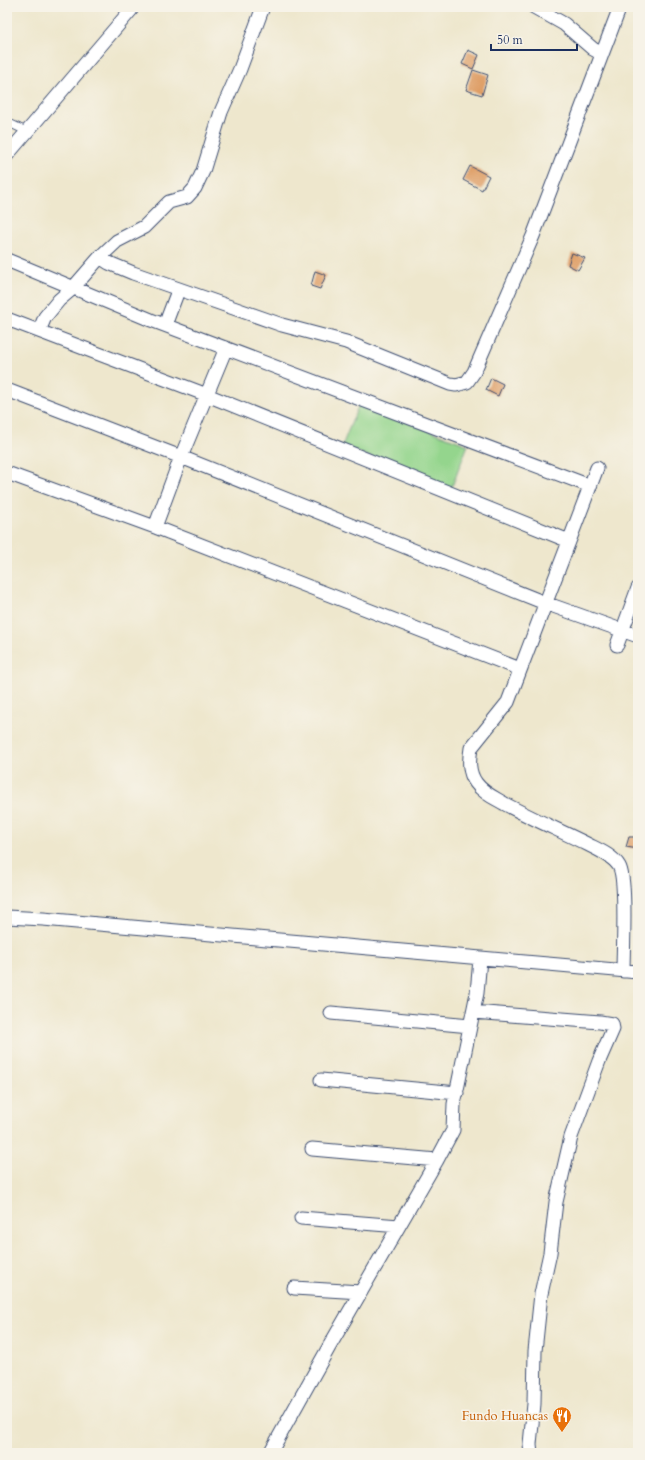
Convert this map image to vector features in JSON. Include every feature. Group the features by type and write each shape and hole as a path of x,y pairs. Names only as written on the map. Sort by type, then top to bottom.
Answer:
{"street":[{"path":"39,331 45,317 59,300 73,288 100,257 117,241 144,227 169,202 187,197 195,188 221,112 240,69 263,7"},
{"path":"534,7 564,24 593,49 602,54"},
{"path":"100,257 109,263 133,273 282,325 346,342 450,384 462,385 467,382 474,372 533,236 620,7"},
{"path":"7,155 131,10"},
{"path":"7,260 165,325 590,486"},
{"path":"165,325 176,296"},
{"path":"7,319 207,395 569,541"},
{"path":"155,527 181,457 226,348"},
{"path":"7,390 181,457 545,603 638,636"},
{"path":"597,468 508,702 471,748 470,769 476,783 487,793 532,819 605,853 618,865 622,874 623,890 623,971"},
{"path":"7,473 155,527 520,669"},
{"path":"617,645 638,588"},
{"path":"7,917 638,972"},
{"path":"270,1453 453,1130 457,1093 477,993 480,959"},
{"path":"473,1012 600,1022 612,1024 613,1029 599,1060 572,1137 556,1202 550,1253 541,1294 535,1344 534,1404 530,1444 531,1453"},
{"path":"331,1013 470,1026"},
{"path":"321,1080 457,1093"},
{"path":"312,1149 437,1160"},
{"path":"301,1218 399,1226"},
{"path":"294,1288 361,1292"}],"lane":[{"path":"7,122 26,131"}],"green space":[{"path":"359,404 468,445 451,489 342,446"}],"building":[{"path":"468,50 479,55 473,69 462,64"},
{"path":"473,70 488,75 482,95 466,90"},
{"path":"470,166 489,176 482,190 463,180"},
{"path":"572,253 585,258 578,270 568,265"},
{"path":"315,271 326,275 320,289 311,286"},
{"path":"491,378 503,384 498,396 486,390"},
{"path":"629,837 638,837 638,849 626,847"}],"place":[{"name":"Fundo Huancas","path":"562,1433"}]}
